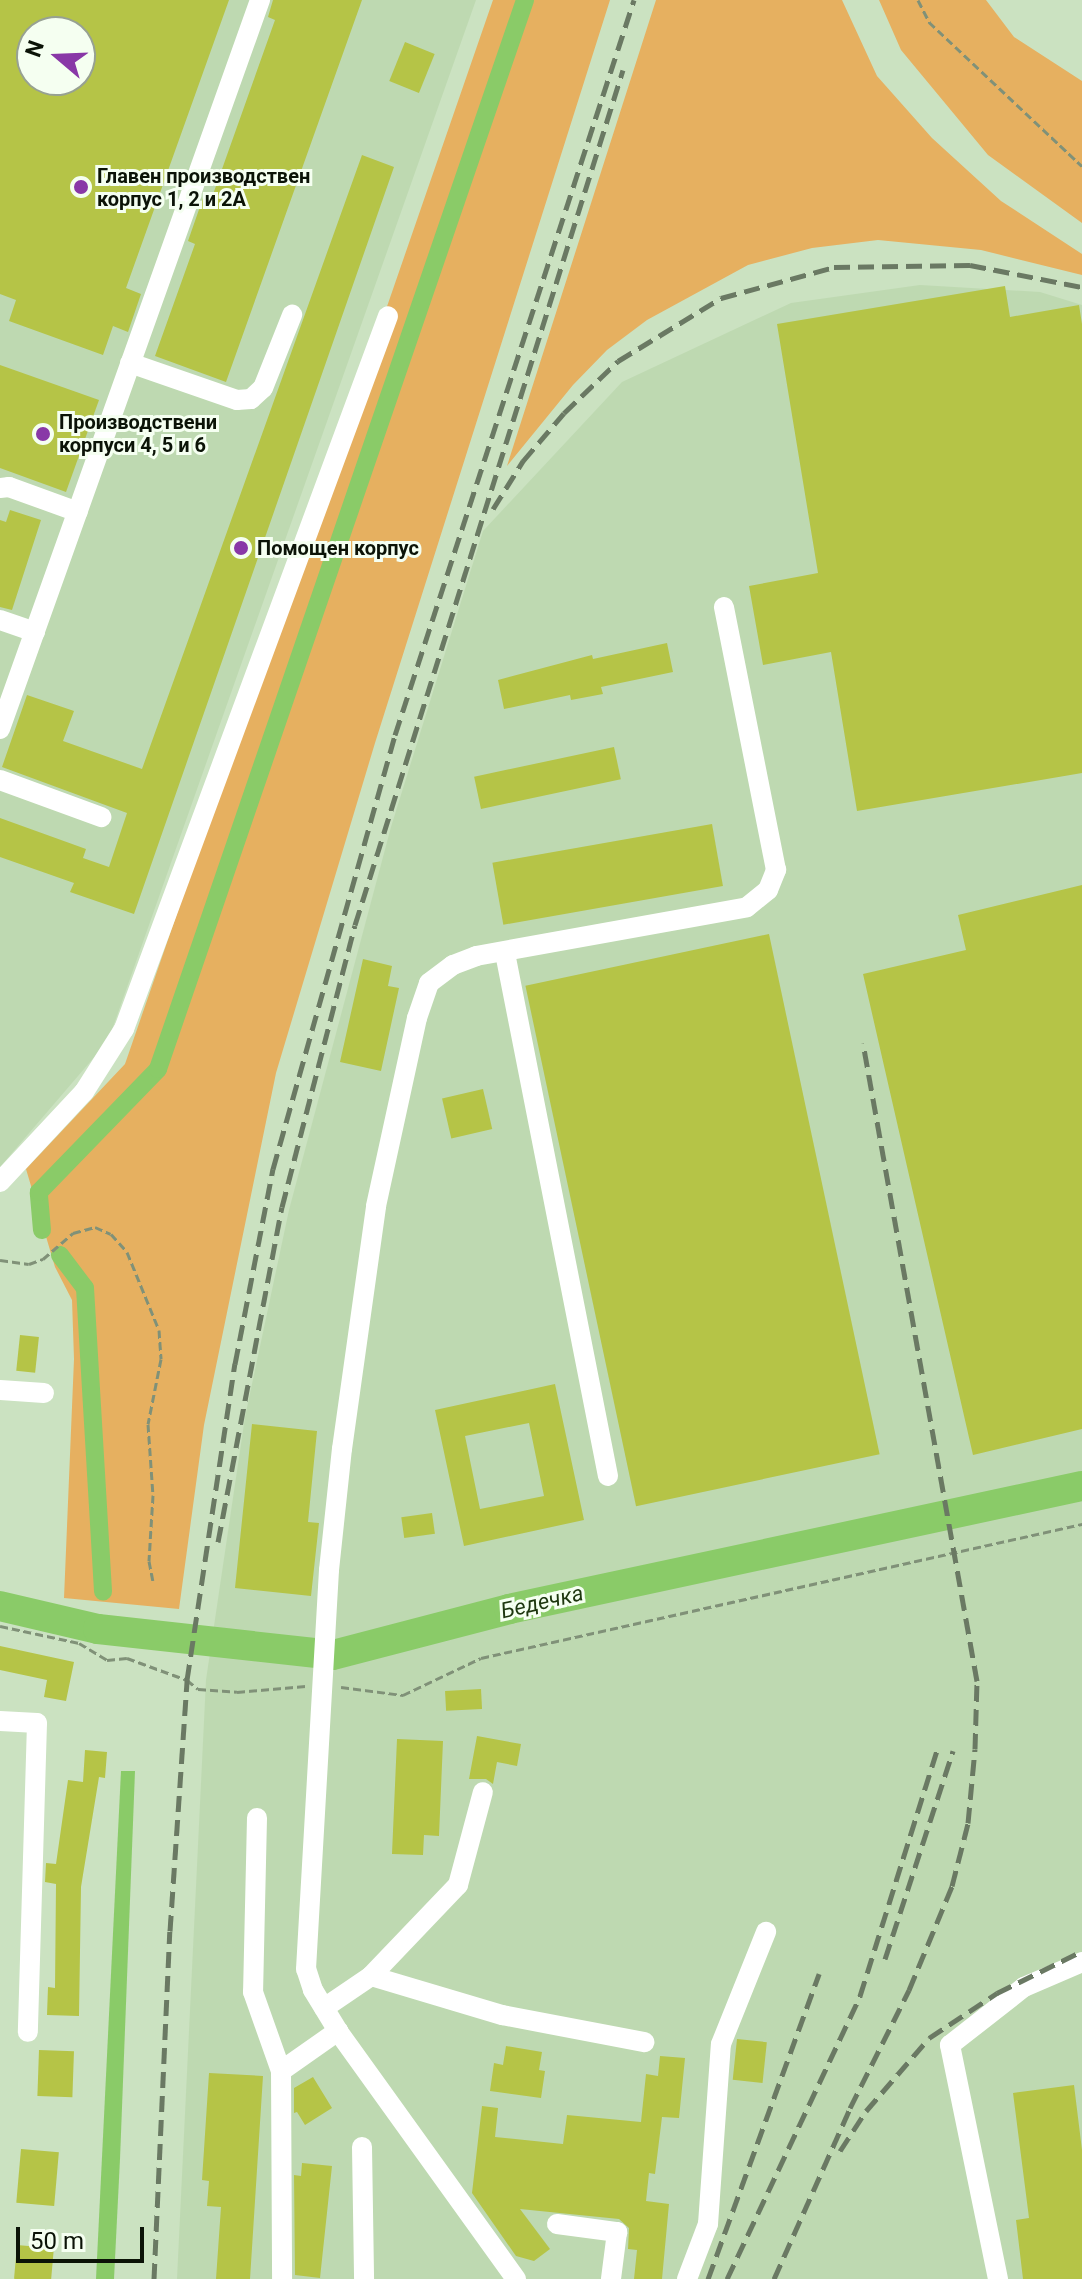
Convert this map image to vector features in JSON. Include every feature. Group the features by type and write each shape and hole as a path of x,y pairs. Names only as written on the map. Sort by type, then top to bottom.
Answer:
{"street":[{"path":"0,729 260,0"},
{"path":"130,363 237,400 251,399 263,388 292,315"},
{"path":"0,1182 84,1092 124,1029 388,316"},
{"path":"0,488 9,487 78,512"},
{"path":"516,2279 338,2031 306,1969 332,1540 362,1298 376,1206 417,1018 429,983 453,965 476,956 747,907 768,890 776,870 724,607"},
{"path":"0,620 35,632"},
{"path":"0,780 101,817"},
{"path":"505,953 608,1476"},
{"path":"0,1390 44,1393"},
{"path":"0,1721 37,1723 28,2032"},
{"path":"324,2008 371,1976 458,1885 483,1792"},
{"path":"257,1818 253,1992 281,2071 282,2279"},
{"path":"687,2279 708,2224 721,2044 766,1932"},
{"path":"998,2279 950,2045 1024,1987 1081,1965"},
{"path":"371,1976 502,2015 644,2042"},
{"path":"281,2071 338,2031"},
{"path":"362,2147 364,2279"},
{"path":"557,2224 617,2232 611,2279"}],"path":[{"path":"918,0 929,22 1082,166"},
{"path":"0,1260 29,1264 43,1259 73,1233 95,1227 111,1234 127,1252 159,1330 161,1359 148,1424 153,1495 149,1561 153,1581"},
{"path":"0,1626 79,1643 107,1660 127,1658 187,1680 198,1689 237,1692 323,1678 403,1695 481,1658 1082,1524"}],"shaded area":[{"path":"0,0 476,0 108,1041 0,1167"},
{"path":"493,0 610,0 375,743 276,1073 204,1425 179,1609 64,1598 74,1359 72,1300 55,1267 26,1169 125,1064"},
{"path":"656,0 842,0 877,76 932,138 1001,201 1082,254 1082,275 981,250 878,240 812,248 748,265 647,320 607,350 573,385 507,466"},
{"path":"879,0 986,0 1014,37 1082,81 1082,223 988,155 901,50"},
{"path":"920,285 1040,292 1082,305 1082,2279 177,2279 206,1680 245,1417 289,1210 391,827 483,531 622,382 791,303"},
{"path":"121,1771 135,1771 120,2159 114,2279 96,2279"}],"building":[{"name":"Главен производствен корпус 1, 2 и 2А","path":"0,0 229,0 126,288 141,294 128,332 113,326 103,355 9,321 16,300 0,294"},
{"path":"273,0 362,0 226,382 155,356 195,244 188,241 203,198 211,200 275,20 268,17"},
{"path":"405,42 435,54 419,93 389,81"},
{"path":"362,155 394,167 134,914 70,892 74,883 0,857 0,818 86,849 83,858 109,867 127,813 2,767 27,695 74,711 63,741 142,769"},
{"path":"1005,286 1010,317 1079,305 1082,324 1082,773 857,811 831,652 763,665 749,586 818,573 777,324"},
{"name":"Производствени корпуси 4, 5 и 6","path":"0,365 99,400 66,492 0,468"},
{"path":"10,510 41,520 12,610 0,607 0,520 6,522"},
{"path":"667,643 673,672 601,687 603,694 571,700 570,695 504,709 498,680 592,655 593,659"},
{"path":"614,747 621,779 481,809 474,777"},
{"path":"712,824 723,886 503,925 492,863"},
{"path":"1082,885 1082,1429 973,1455 863,974 966,950 958,915"},
{"path":"769,934 880,1454 636,1506 525,986"},
{"path":"363,959 392,966 388,986 399,988 381,1071 340,1062"},
{"path":"483,1089 492,1129 451,1138 442,1098"},
{"path":"20,1335 39,1337 35,1373 16,1371"},
{"path":"555,1384 584,1520 464,1546 435,1410","holes":["529,1423 544,1496 480,1509 465,1436"]},
{"path":"252,1424 317,1431 308,1522 319,1523 311,1596 235,1588"},
{"path":"432,1513 435,1534 404,1538 401,1517"},
{"path":"0,1646 74,1662 66,1701 44,1697 47,1680 0,1670"},
{"path":"481,1689 482,1709 446,1711 445,1691"},
{"path":"477,1736 521,1744 517,1766 497,1762 493,1784 486,1779 469,1779"},
{"path":"397,1739 443,1741 439,1836 424,1835 423,1855 392,1854"},
{"path":"85,1750 107,1752 105,1778 99,1777 81,1887 79,2016 47,2015 48,1987 55,1988 56,1884 45,1882 46,1863 56,1864 68,1780 83,1782"},
{"path":"737,2039 767,2042 763,2083 733,2080"},
{"path":"506,2046 542,2052 539,2070 545,2071 541,2098 490,2091 494,2063 503,2065"},
{"path":"39,2050 74,2051 72,2097 37,2096"},
{"path":"660,2056 685,2058 679,2118 662,2117 655,2174 649,2173 646,2201 669,2204 662,2279 634,2279 637,2250 628,2249 629,2228 619,2219 520,2209 550,2249 534,2261 516,2256 472,2193 482,2106 498,2108 495,2137 563,2144 567,2115 641,2122 646,2074 658,2076"},
{"path":"209,2073 263,2076 250,2279 216,2279 221,2207 207,2206 209,2181 202,2180"},
{"path":"313,2077 332,2108 305,2125 297,2112 294,2113 294,2088"},
{"path":"1074,2085 1082,2150 1082,2279 1023,2279 1016,2220 1029,2218 1013,2093"},
{"path":"21,2149 59,2152 54,2206 16,2203"},
{"path":"302,2163 332,2166 320,2278 295,2275 294,2175 301,2176"},
{"path":"17,2245 54,2248 51,2279 14,2279"}],"waterway":[{"path":"42,1230 39,1192 158,1069 525,0"},
{"path":"60,1255 85,1288 103,1591"},
{"name":"Бедечка","path":"0,1606 98,1629 333,1655 509,1609 1082,1486"}],"railway":[{"path":"154,2279 170,1931 187,1680 235,1364 273,1169 395,735 634,0"},
{"path":"218,1542 282,1207 355,925 623,70"},
{"path":"493,509 523,461 564,413 618,361 721,298 834,267 970,265 1082,287"},
{"path":"774,2279 850,2108 909,1990 952,1886 968,1823 975,1749 977,1681 863,1043"},
{"path":"727,2279 860,1996 938,1747"},
{"path":"885,1959 953,1751"},
{"path":"840,2151 866,2111 929,2038 997,1993 1082,1951"},
{"path":"708,2279 819,1974"}],"place":[{"name":"Главен производствен корпус 1, 2 и 2А","path":"81,187"},
{"name":"Производствени корпуси 4, 5 и 6","path":"43,434"},
{"name":"Помощен корпус","path":"241,548"}]}
